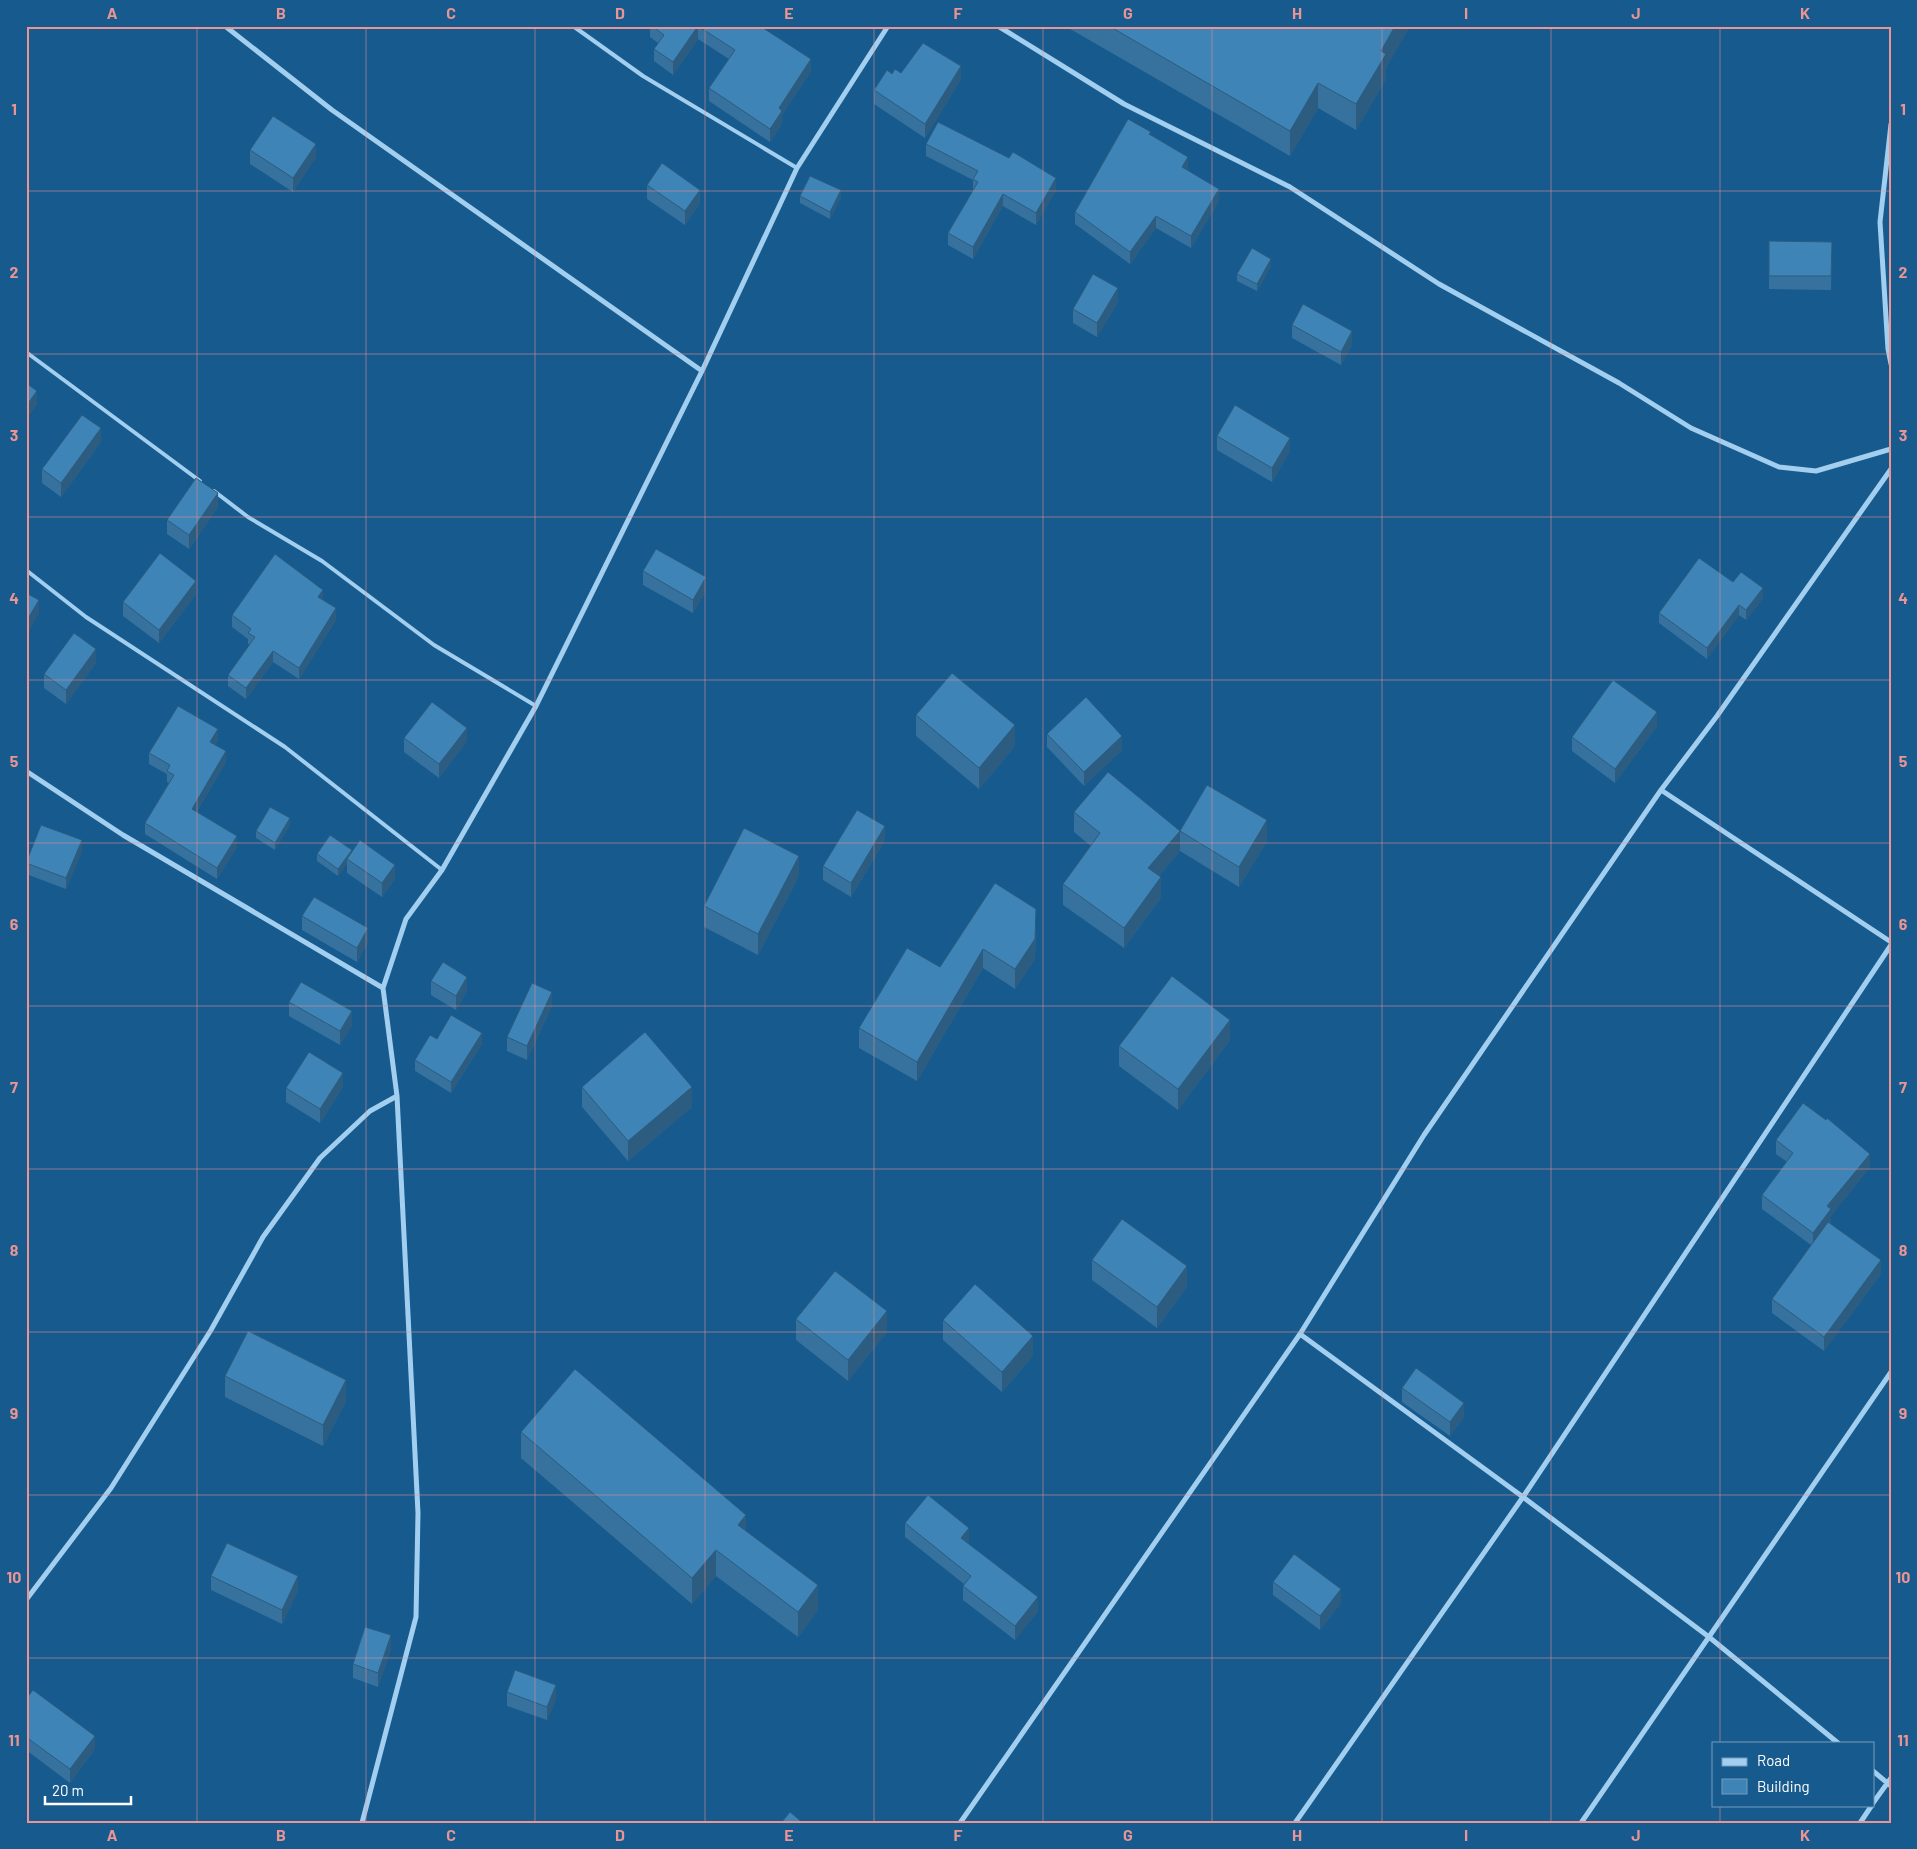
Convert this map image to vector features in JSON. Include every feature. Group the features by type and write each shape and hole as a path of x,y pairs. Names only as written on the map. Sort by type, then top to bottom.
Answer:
{"street":[{"path":"225,26 332,110 702,371"},
{"path":"362,1823 416,1617 418,1513 398,1096 383,988 406,919 442,870 536,706 702,371 797,168 888,26"},
{"path":"998,26 1124,104 1290,187 1439,284 1619,383 1691,428 1779,467 1816,471 1891,449"},
{"path":"1891,124 1880,222 1888,349 1891,364"},
{"path":"960,1823 1300,1334 1424,1135 1661,790 1717,716 1891,469"},
{"path":"26,771 123,835 383,988"},
{"path":"1294,1823 1523,1497 1891,943 1661,790"},
{"path":"26,1600 111,1488 211,1330 263,1237 320,1158 370,1111 398,1096"},
{"path":"1300,1334 1523,1497 1709,1637 1837,1742"},
{"path":"1581,1823 1891,1372"},
{"path":"1874,1773 1890,1782 1874,1803"},
{"path":"1860,1823 1872,1806"}],"lane":[{"path":"573,26 643,76 797,168"},
{"path":"26,352 202,483"},
{"path":"209,488 248,517 322,561 434,645 536,706"},
{"path":"26,570 86,617 285,747 442,870"}],"building":[{"path":"652,26 698,26 673,62 654,49 664,35"},
{"path":"698,26 760,26 811,59 779,108 782,111 770,129 709,88 735,50"},
{"path":"1109,26 1395,26 1381,51 1386,54 1356,104 1318,83 1290,131"},
{"path":"923,43 961,66 925,124 874,90 887,70 892,74 895,69 901,73"},
{"path":"273,116 316,144 293,178 250,150"},
{"path":"1128,119 1188,157 1182,167 1219,189 1191,236 1156,216 1130,252 1075,212"},
{"path":"938,122 1009,158 1013,152 1056,178 1036,213 1003,194 973,247 948,233 978,182 973,179 978,171 926,144"},
{"path":"662,163 700,190 685,211 647,185"},
{"path":"810,176 841,190 830,212 800,196"},
{"path":"1769,241 1832,242 1831,276 1769,276"},
{"path":"1252,248 1271,259 1257,284 1237,274"},
{"path":"1093,274 1118,288 1097,323 1073,309"},
{"path":"1303,304 1352,331 1341,352 1292,325"},
{"path":"26,383 37,391 26,406"},
{"path":"1235,405 1290,438 1272,468 1217,436"},
{"path":"82,415 101,428 61,483 42,469"},
{"path":"196,478 218,493 189,535 167,520"},
{"path":"656,549 706,577 693,600 643,571"},
{"path":"160,553 196,581 159,630 123,602"},
{"path":"275,554 323,590 318,597 336,608 299,668 273,651 246,688 228,675 255,637 248,633 251,629 232,615"},
{"path":"1699,558 1733,582 1741,572 1763,588 1746,610 1739,605 1707,648 1659,613"},
{"path":"26,593 39,600 26,622"},
{"path":"74,633 96,649 66,690 44,674"},
{"path":"952,673 1015,725 979,768 916,715"},
{"path":"1613,680 1657,712 1615,769 1572,737"},
{"path":"1086,697 1122,736 1084,772 1047,734"},
{"path":"432,702 467,728 439,764 404,738"},
{"path":"178,706 218,729 210,742 226,751 192,809 237,836 217,868 145,823 174,775 167,771 170,765 149,753"},
{"path":"1108,772 1180,831 1148,868 1161,877 1124,928 1063,884 1100,833 1074,812"},
{"path":"1207,785 1267,820 1239,867 1180,831"},
{"path":"270,807 290,818 275,843 256,831"},
{"path":"857,810 885,826 851,883 823,866"},
{"path":"41,825 82,840 66,878 26,863"},
{"path":"744,828 799,856 758,934 704,906"},
{"path":"330,835 352,850 338,869 317,854"},
{"path":"360,840 395,865 382,883 347,859"},
{"path":"995,883 1036,909 1035,939 1015,969 983,949 917,1062 859,1028 907,948 940,967"},
{"path":"314,897 368,928 357,948 302,916"},
{"path":"443,962 467,977 456,996 431,981"},
{"path":"1172,976 1230,1020 1178,1089 1119,1046"},
{"path":"301,982 352,1011 340,1031 289,1002"},
{"path":"532,983 552,992 527,1046 507,1037"},
{"path":"451,1015 482,1033 451,1082 415,1060 430,1035 437,1039"},
{"path":"645,1032 692,1087 628,1141 582,1087"},
{"path":"309,1052 343,1073 320,1109 286,1088"},
{"path":"1803,1103 1826,1120 1827,1118 1870,1154 1827,1206 1831,1209 1813,1233 1762,1195 1793,1153 1776,1140"},
{"path":"1122,1219 1187,1266 1157,1307 1092,1260"},
{"path":"1828,1222 1881,1260 1824,1337 1772,1299"},
{"path":"835,1271 887,1311 848,1360 796,1319"},
{"path":"975,1284 1033,1336 1002,1372 943,1320"},
{"path":"248,1331 346,1380 323,1425 225,1376"},
{"path":"1416,1368 1464,1403 1450,1422 1402,1388"},
{"path":"575,1369 746,1515 738,1525 818,1585 798,1612 716,1550 692,1578 521,1432"},
{"path":"928,1495 969,1528 961,1538 1038,1597 1015,1626 963,1586 971,1576 905,1523"},
{"path":"227,1543 298,1576 282,1610 211,1576"},
{"path":"1294,1554 1341,1589 1320,1616 1273,1582"},
{"path":"365,1627 391,1635 378,1673 353,1664"},
{"path":"515,1670 556,1685 547,1707 507,1692"},
{"path":"33,1690 95,1736 70,1769 26,1737 26,1699"},
{"path":"790,1812 803,1823 781,1823"}]}
